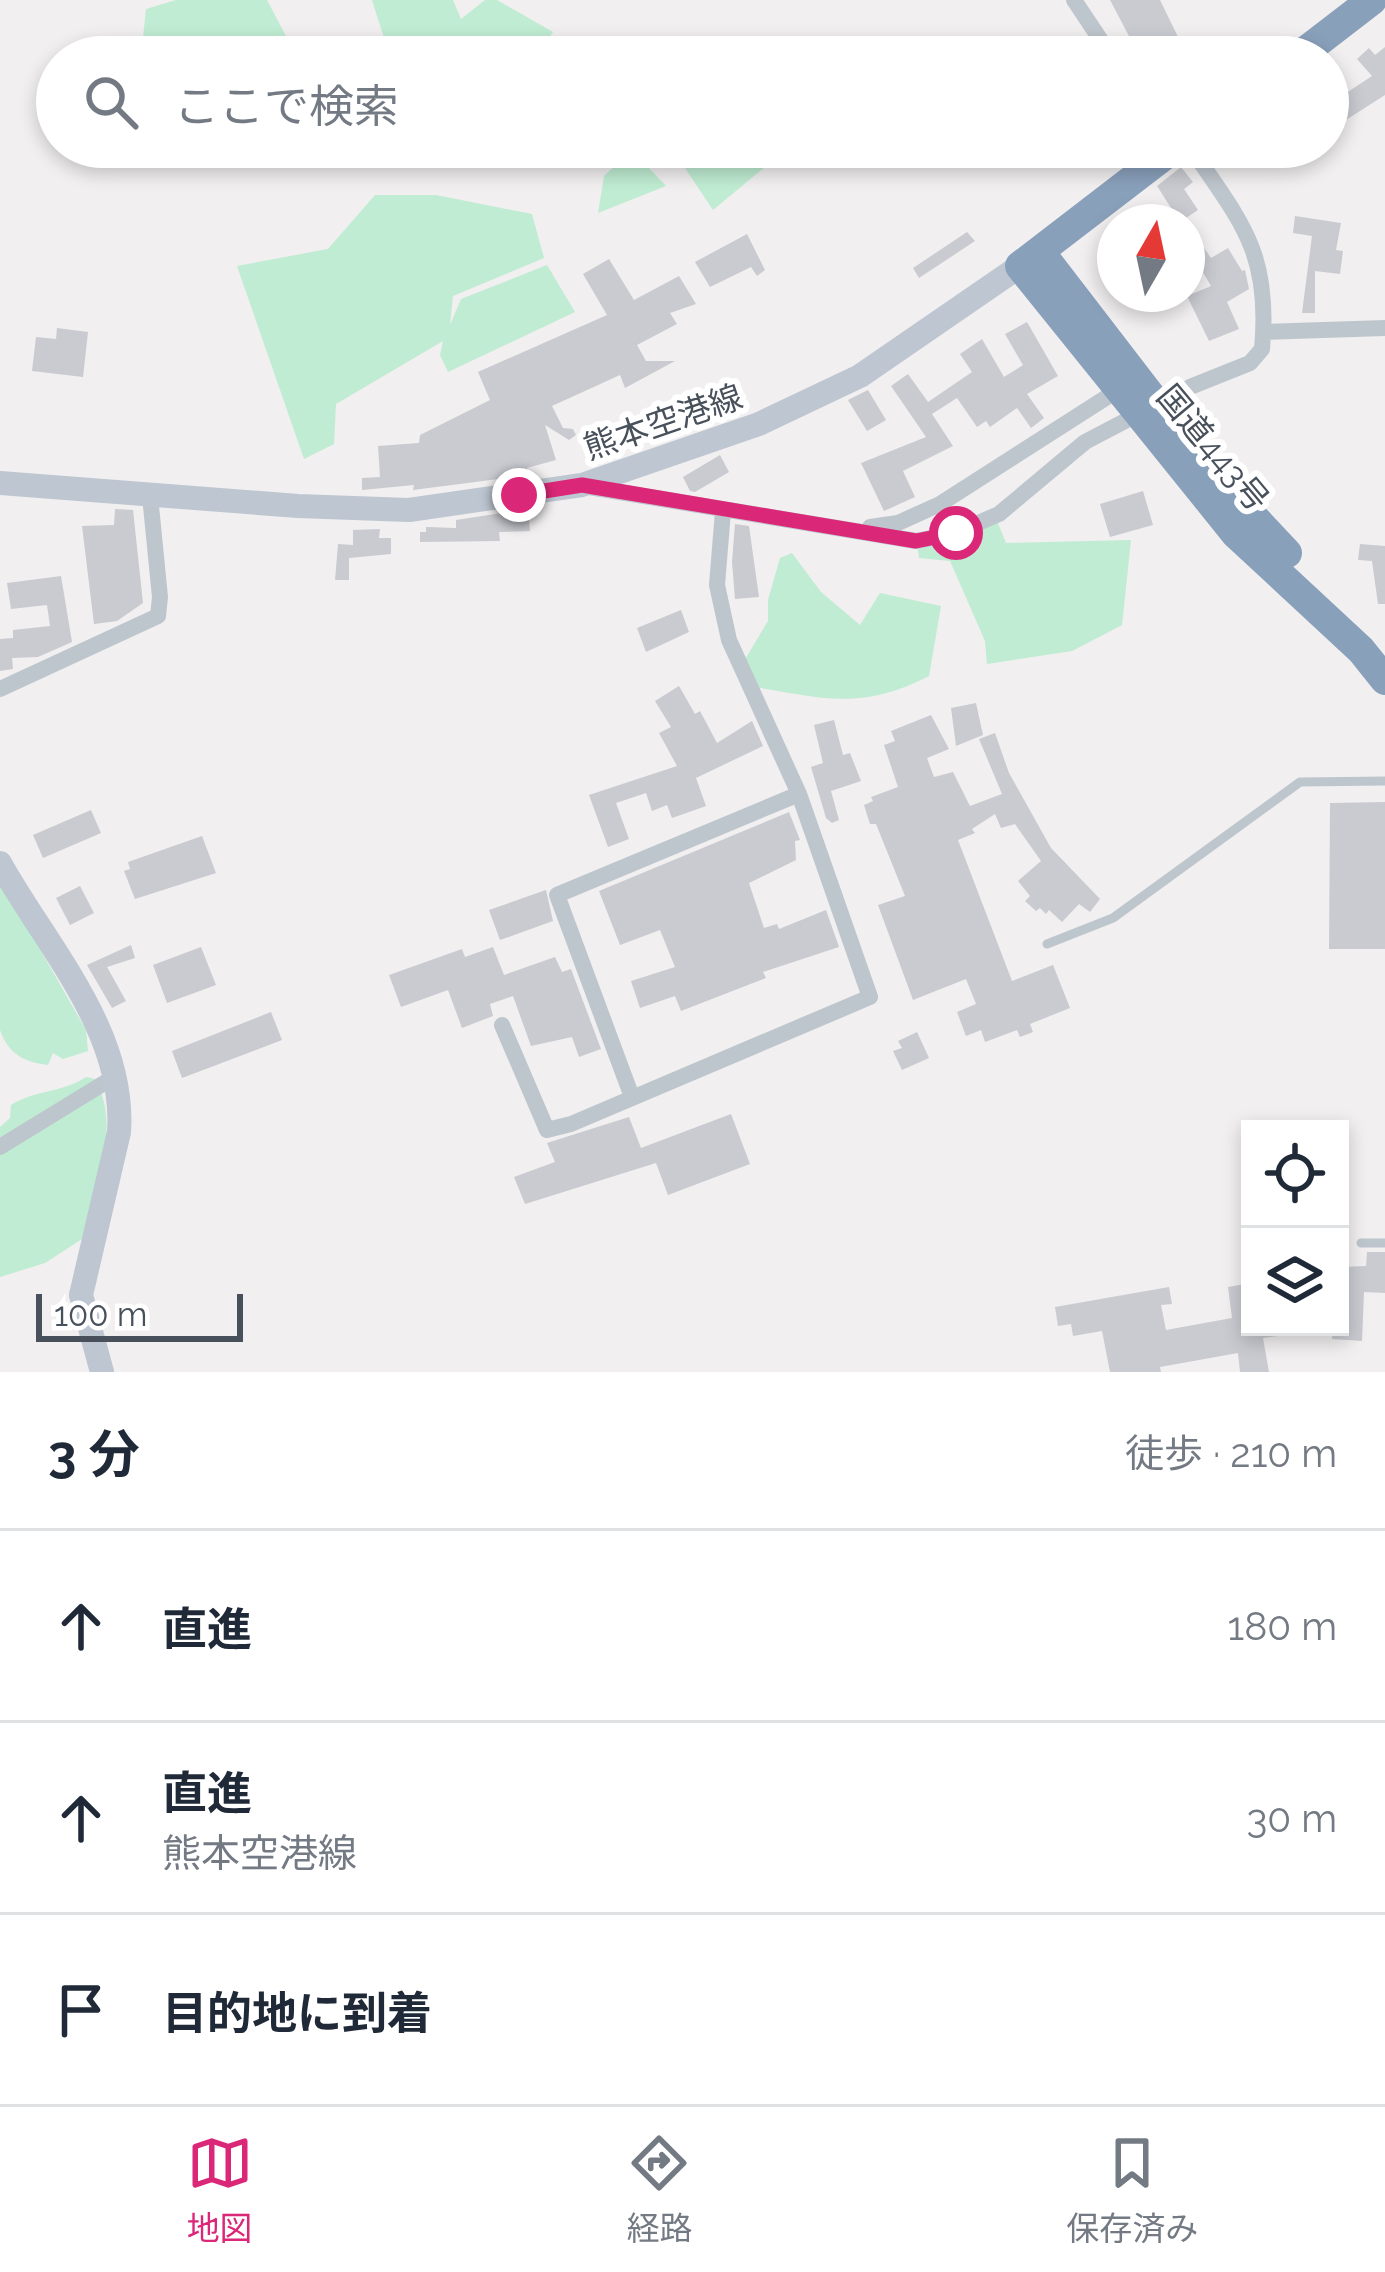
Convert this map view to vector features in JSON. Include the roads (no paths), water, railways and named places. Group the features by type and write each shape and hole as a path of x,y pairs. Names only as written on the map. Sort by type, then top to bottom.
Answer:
{"highway":[{"path":"1325,36 1372,0"},
{"path":"1030,259 1148,168"},
{"name":"国道443号","path":"1030,259 1118,390 1236,534 1361,650 1385,680"},
{"name":"国道443号","path":"1030,259 1249,517 1385,650"}],"main road":[{"name":"熊本空港線","path":"0,483 409,510 582,485 759,424 860,376 1030,259"},
{"path":"0,863 91,1012 121,1110 81,1295 102,1372"}],"street":[{"path":"1073,0 1098,36"},
{"path":"582,485 916,541 956,533 999,514 1085,442 1190,387 1250,363 1262,349 1257,256 1248,232 1204,168"},
{"path":"1264,332 1385,328"},
{"path":"845,531 898,523 940,504 1118,390"},
{"path":"0,689 158,616 150,496"},
{"path":"502,1025 547,1130 572,1124 870,997 799,794 729,640 717,585 723,511"},
{"path":"632,1097 557,895 799,794"},
{"path":"0,1148 114,1077"}],"lane":[{"path":"1047,944 1113,918 1300,782 1385,781"},
{"path":"1360,1243 1385,1243"}]}
